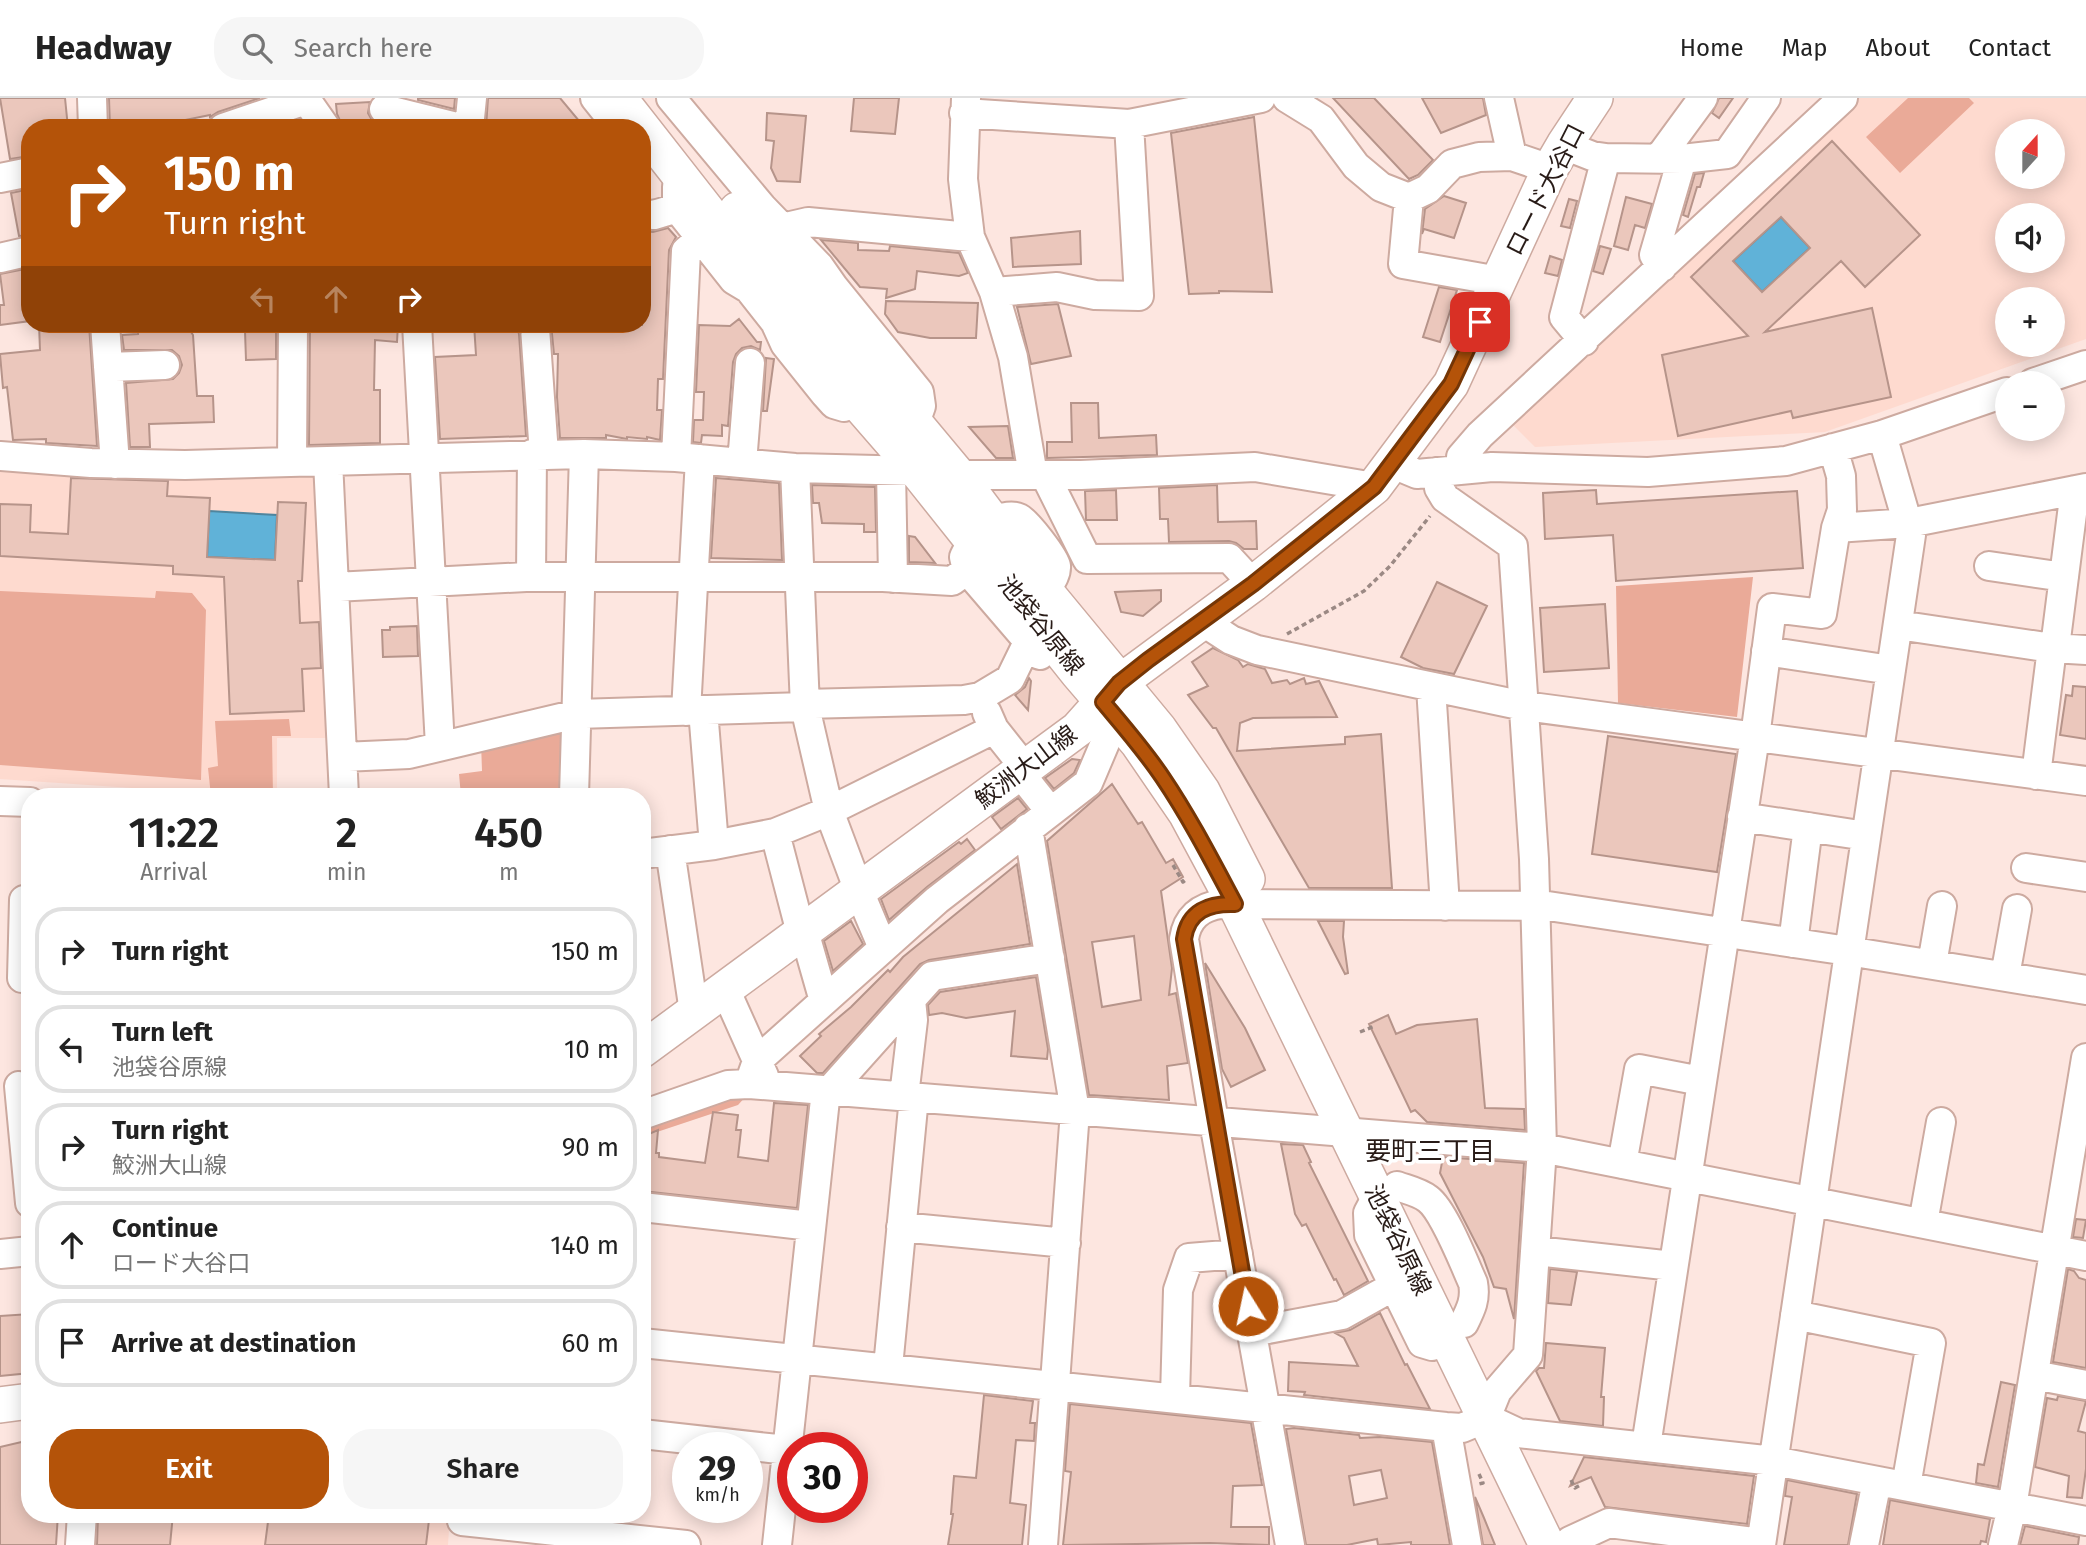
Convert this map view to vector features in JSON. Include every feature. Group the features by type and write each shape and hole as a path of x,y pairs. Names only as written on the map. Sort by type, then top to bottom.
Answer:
{"main road":[{"name":"池袋谷原線","path":"619,98 633,119"},
{"name":"池袋谷原線","path":"648,98 958,475 978,544 1043,644 1113,701 1158,729 1202,791 1247,904 1491,1405 1563,1544"},
{"name":"ロード大谷口","path":"1384,476 1451,384 1557,157 1595,98"},
{"name":"池袋谷原線","path":"651,148 683,197 858,402 904,471 978,544 1045,591 1113,701"},
{"name":"鮫洲大山線","path":"651,1043 1078,729 1202,621 1253,584 1384,476"},
{"path":"0,1405 21,1402"},
{"name":"池袋谷原線","path":"1491,1405 1518,1433 1563,1544"}],"street":[{"path":"92,98 93,119"},
{"path":"470,119 472,98"},
{"path":"595,98 612,119"},
{"path":"671,98 762,207 819,266 919,392 920,406 915,423"},
{"path":"1287,98 1321,119 1356,166 1381,187 1409,198 1428,189 1452,164 1479,157 1671,158 1727,154 1766,98"},
{"path":"1499,98 1512,156"},
{"path":"1662,267 1654,255 1671,158 1703,98"},
{"path":"1447,480 1461,457 1480,435 1843,98"},
{"path":"248,119 305,99 319,119"},
{"path":"1243,99 1129,124 965,106 963,179 970,237 994,292 1013,357 1039,475 1087,559 1229,558 1253,584"},
{"path":"383,112 417,119"},
{"path":"994,292 1057,287 1095,295 1139,296 1129,124"},
{"path":"1584,341 1564,317 1606,158"},
{"path":"651,167 661,180 683,197 701,238 734,280 749,289 775,322 785,344 825,394 834,404 844,407 858,402"},
{"path":"0,178 21,174"},
{"path":"651,215 683,197"},
{"path":"1409,198 1403,264 1499,281"},
{"path":"782,228 808,222 970,237"},
{"path":"701,238 686,251 688,458 693,577 694,710 714,845"},
{"path":"0,258 21,253"},
{"path":"831,321 833,286"},
{"path":"106,333 115,464"},
{"path":"292,462 293,333"},
{"path":"418,333 440,746"},
{"path":"531,578 538,454 535,333"},
{"path":"742,463 750,363"},
{"path":"108,367 165,365"},
{"path":"2065,372 2086,365"},
{"path":"0,456 115,464 584,454 688,458 795,468 958,475 1039,475 1255,467 1384,476 1417,474 1447,480 1492,467 1648,472 1786,461 1882,435 1995,396"},
{"path":"1563,1544 1609,1523 1761,1544 1911,535 1882,435"},
{"path":"1646,1446 1755,737 1772,608 1822,614 1836,528 1842,510 1841,476 1833,448"},
{"path":"574,788 584,454"},
{"path":"328,461 344,788"},
{"path":"795,468 805,705 829,811 883,948"},
{"path":"893,578 904,471"},
{"path":"651,1344 1056,1384 1447,1427 1462,1428 1491,1405 1528,1355 1542,1148 1535,906 1513,546 1447,480"},
{"path":"1836,528 1909,523 2081,489 2064,577 2036,775"},
{"path":"335,587 581,577 893,578 952,581 978,544"},
{"path":"1989,566 2064,577"},
{"path":"1202,621 1231,640 1257,650 1524,706 2086,781"},
{"path":"1898,625 2053,648 2086,650"},
{"path":"342,757 409,754 577,714 980,698 1010,679 1043,644"},
{"path":"1766,651 1891,670"},
{"path":"1431,687 1445,906"},
{"path":"980,698 994,729 1022,770 1037,828 1050,958 1075,1111 1043,1545"},
{"path":"651,1112 759,1076 1088,783 1113,701"},
{"path":"651,852 714,845 775,833 829,811 994,729"},
{"path":"0,801 21,802"},
{"path":"1742,817 1866,836"},
{"path":"1793,943 1808,827"},
{"path":"759,1076 824,1001 883,948 937,900 1037,828"},
{"path":"775,833 824,1001"},
{"path":"670,850 694,1012"},
{"path":"2026,868 2086,877"},
{"path":"1290,1545 1184,939 1187,925 1196,913 1209,906 1247,904 1548,906 2086,990"},
{"path":"1932,964 1942,906"},
{"path":"2005,976 2017,909"},
{"path":"17,978 21,933"},
{"path":"789,1432 828,1090 932,976 1050,958"},
{"path":"725,989 759,1076"},
{"path":"888,1367 901,1227 913,1020 911,1000"},
{"path":"2003,1545 2012,1507 2055,1250 2079,1155 2086,1058"},
{"path":"1622,1164 1639,1069 1701,1081"},
{"path":"759,1076 828,1090 1542,1148 2086,1256"},
{"path":"16,1083 18,1136"},
{"path":"1923,1223 1941,1122"},
{"path":"1387,1191 1368,1213 1369,1235 1422,1343 1432,1346 1456,1332"},
{"path":"651,1208 811,1226"},
{"path":"901,1227 1066,1243"},
{"path":"1536,1251 1673,1266"},
{"path":"0,1254 21,1252"},
{"path":"1175,1397 1178,1290 1189,1258 1238,1254"},
{"path":"1252,1332 1342,1314 1394,1286"},
{"path":"1795,1315 1931,1343 1906,1486"},
{"path":"2034,1375 2086,1385"},
{"path":"1447,1427 1467,1545"},
{"path":"1518,1433 1774,1461 2086,1521"},
{"path":"651,1435 777,1449"},
{"path":"1864,1545 1877,1481"},
{"path":"80,1545 81,1523"},
{"path":"777,1545 779,1523"},
{"path":"461,1526 606,1531 678,1545"}],"path":[{"path":"1257,650 1364,591 1391,566 1447,480"},
{"path":"1172,865 1183,882 1187,879"},
{"path":"1360,1032 1375,1026"},
{"path":"1479,1474 1483,1483 1479,1485"},
{"path":"1571,1480 1575,1488 1582,1484"}],"shaded area":[{"path":"1854,98 2086,98 2086,339 2065,346 2065,287 1995,287 1995,357 2035,357 1825,432 1535,447 1508,420"},
{"path":"1908,98 1969,98 1974,103 1900,173 1866,137"},
{"path":"0,467 321,472 331,738 277,738 277,788 132,788 0,779"},
{"path":"1753,577 1737,717 1618,703 1616,586"},
{"path":"0,591 155,598 156,591 192,593 206,610 201,780 0,765"},
{"path":"289,719 291,736 272,736 273,788 210,788 208,768 218,766 215,721"},
{"path":"564,723 563,788 460,788 459,774 482,771 481,742"},
{"path":"748,1094 738,1105 651,1134 651,1119"},
{"path":"86,1523 449,1523 448,1545 84,1545"}],"water":[{"path":"1781,217 1810,248 1762,292 1733,261"},
{"path":"209,511 277,515 275,560 207,557"}],"building":[{"path":"0,98 65,98 67,119 21,119 21,157 10,159"},
{"path":"109,98 260,98 210,117 110,119"},
{"path":"455,98 454,109 418,100"},
{"path":"488,98 560,98 578,119 487,119"},
{"path":"854,98 899,98 895,134 851,131"},
{"path":"1333,98 1374,98 1433,160 1418,175 1409,179"},
{"path":"1422,98 1483,98 1486,115 1441,133"},
{"path":"1719,98 1733,98 1719,118 1712,113"},
{"path":"370,102 368,113 371,119 339,119 336,104"},
{"path":"767,113 806,116 800,182 777,181 771,168 774,141 766,140"},
{"path":"1254,117 1272,292 1219,291 1189,294 1171,133"},
{"path":"1832,141 1920,235 1865,287 1841,261 1765,332 1872,308 1891,397 1793,418 1791,411 1678,436 1662,355 1748,336 1691,277","holes":["1781,217 1810,248 1762,292 1733,261"]},
{"path":"1704,173 1688,217 1683,215 1695,174"},
{"path":"21,191 21,236 19,236 11,193"},
{"path":"1444,196 1466,203 1454,238 1424,229 1422,234 1425,209"},
{"path":"1626,197 1652,204 1645,228 1635,225 1628,250 1614,246"},
{"path":"1569,199 1577,201 1570,228 1561,226"},
{"path":"668,228 676,237 669,250 663,379 658,379 657,410 662,410 660,440 606,435 606,438 560,438 558,354 554,354 552,333 651,333 653,232"},
{"path":"1080,231 1081,264 1013,267 1011,238"},
{"path":"821,240 858,243 858,250 889,251 890,246 959,253 968,273 959,276 917,271 915,289 886,298 887,289 860,287"},
{"path":"1600,246 1611,249 1603,274 1593,271"},
{"path":"1550,256 1562,260 1558,276 1545,273"},
{"path":"21,270 21,322 0,325 0,305 4,305 0,274"},
{"path":"1439,287 1457,290 1440,342 1423,337"},
{"path":"886,301 978,303 976,338 930,338 898,332 885,314"},
{"path":"1058,304 1071,356 1031,364 1017,307"},
{"path":"739,319 757,342 761,342 760,350 751,346 742,348 736,354 728,426 722,425 722,436 702,435 701,443 693,442 694,420 703,420 704,392 696,392 699,325 730,326"},
{"path":"39,333 90,333 97,446 46,443 46,439 13,440 7,387 3,388 0,354 40,350"},
{"path":"192,333 197,396 213,396 214,422 149,424 150,447 130,447 126,383 173,379 182,365 179,356 172,350 124,350 122,335"},
{"path":"245,333 276,333 276,359 246,360"},
{"path":"310,333 398,333 397,342 375,340 374,390 380,390 380,443 309,445"},
{"path":"475,333 519,333 526,436 440,439 435,357 476,355"},
{"path":"766,358 774,359 767,411 763,411"},
{"path":"1071,403 1098,403 1099,438 1156,435 1157,455 1047,458 1047,442 1072,442"},
{"path":"1008,426 1013,458 996,458 969,427"},
{"path":"71,478 168,481 167,496 210,498 207,557 275,560 278,502 306,503 302,581 298,581 300,623 319,622 321,668 302,669 304,711 230,714 224,577 173,574 173,566 0,556 0,504 31,505 30,532 68,534"},
{"path":"716,478 779,483 782,560 711,558"},
{"path":"812,485 875,487 876,532 864,532 864,524 822,523 819,503 813,503"},
{"path":"1217,485 1218,522 1256,521 1257,549 1244,549 1229,541 1169,542 1168,519 1160,519 1159,488"},
{"path":"1116,490 1117,520 1086,520 1085,491"},
{"path":"1596,490 1597,504 1797,491 1803,568 1616,581 1613,535 1545,539 1543,493"},
{"path":"909,536 915,537 935,563 909,562"},
{"path":"1437,582 1487,606 1454,674 1423,668 1401,657"},
{"path":"1161,590 1161,601 1143,616 1121,612 1115,592"},
{"path":"1605,604 1609,668 1544,672 1540,608"},
{"path":"417,626 418,656 383,657 382,630"},
{"path":"1213,648 1238,660 1243,667 1248,664 1265,669 1272,683 1287,680 1290,684 1304,678 1306,684 1319,681 1337,717 1253,718 1240,723 1237,751 1345,744 1345,737 1381,734 1392,888 1309,888 1216,728 1213,728 1188,695 1208,686 1192,662"},
{"path":"1029,678 1028,710 1015,695 1025,687"},
{"path":"2073,686 2086,687 2086,739 2060,735 2066,695 2072,696"},
{"path":"1608,736 1736,754 1717,872 1592,854"},
{"path":"1072,759 1080,760 1074,773 1054,789 1045,778"},
{"path":"1112,784 1138,824 1142,822 1166,863 1173,859 1183,877 1161,891 1172,968 1169,995 1176,993 1188,1063 1167,1066 1169,1100 1089,1095 1047,841","holes":["1134,936 1141,1000 1102,1007 1092,942"]},
{"path":"1018,798 1027,809 1001,829 992,817"},
{"path":"967,839 975,850 889,920 881,899 959,842 961,844"},
{"path":"1017,864 1030,944 929,960 920,964 823,1073 817,1073 800,1056 821,1036 819,1034 888,970 890,972 903,957"},
{"path":"851,921 863,944 833,971 824,941"},
{"path":"1318,921 1344,921 1343,937 1348,973 1345,974"},
{"path":"1205,963 1245,1028 1265,1070 1231,1087 1222,1069"},
{"path":"1036,977 1048,1049 1047,1059 1011,1056 1015,1011 966,1018 942,1013 929,1015 928,1005 940,992"},
{"path":"1388,1015 1396,1034 1417,1025 1477,1019 1485,1108 1524,1109 1525,1130 1427,1122 1415,1110 1411,1112 1369,1024"},
{"path":"774,1103 808,1105 797,1208 651,1192 651,1133 658,1130 656,1153 659,1153 659,1157 705,1163 713,1112 738,1115 736,1130 741,1130 738,1157 768,1161"},
{"path":"1281,1144 1303,1145 1311,1162 1309,1163 1368,1281 1344,1295 1306,1224 1302,1226 1295,1214"},
{"path":"1443,1157 1524,1163 1514,1319 1506,1289 1494,1287 1483,1257 1440,1173"},
{"path":"2076,1219 2086,1220 2083,1238 2073,1237"},
{"path":"1550,1269 1577,1272 1571,1305 1548,1303"},
{"path":"2068,1269 2086,1280 2086,1368 2053,1362"},
{"path":"1380,1313 1430,1409 1288,1391 1289,1362 1358,1366 1344,1338 1335,1333 1350,1330"},
{"path":"21,1315 21,1374 0,1376 0,1316"},
{"path":"1546,1343 1605,1348 1601,1397 1604,1397 1603,1426 1560,1421 1536,1371 1544,1368"},
{"path":"2001,1382 2015,1385 1998,1487 1976,1483 1978,1464 1984,1465"},
{"path":"984,1395 1033,1401 1030,1423 1035,1423 1034,1441 1016,1440 1010,1503 1026,1505 1022,1545 948,1545 953,1514 954,1476 976,1478"},
{"path":"2058,1396 2086,1401 2078,1431 2086,1433 2086,1469 2082,1498 2067,1497 2069,1476 2035,1467 2047,1398 2057,1400"},
{"path":"1070,1404 1251,1423 1262,1485 1233,1486 1231,1527 1269,1527 1269,1545 1063,1545 1071,1472 1065,1471"},
{"path":"1286,1429 1359,1435 1360,1438 1380,1437 1432,1442 1450,1545 1411,1545 1411,1542 1378,1545 1377,1539 1347,1545 1306,1545","holes":["1381,1470 1387,1498 1354,1505 1349,1476"]},
{"path":"21,1442 21,1523 57,1523 56,1545 0,1545 0,1447"},
{"path":"1584,1457 1754,1476 1747,1524 1605,1507 1591,1477 1570,1486"},
{"path":"1787,1480 1857,1494 1848,1545 1784,1545 1792,1497 1785,1496"},
{"path":"1475,1497 1484,1518 1495,1545 1483,1545"},
{"path":"1890,1500 1990,1519 1986,1542 1981,1541 1980,1545 1883,1545"},
{"path":"98,1523 172,1523 170,1545 97,1545"},
{"path":"268,1523 429,1523 426,1545 265,1545"},
{"path":"2025,1526 2079,1537 2078,1545 2020,1545"}],"district":[{"name":"要町三丁目","path":"1430,1151"}],"route":[{"path":"1248,1306 1184,939 1187,925 1196,913 1209,906 1235,904 1186,813 1163,777 1103,702 1119,683 1253,584 1374,487 1451,384 1480,322"}]}
